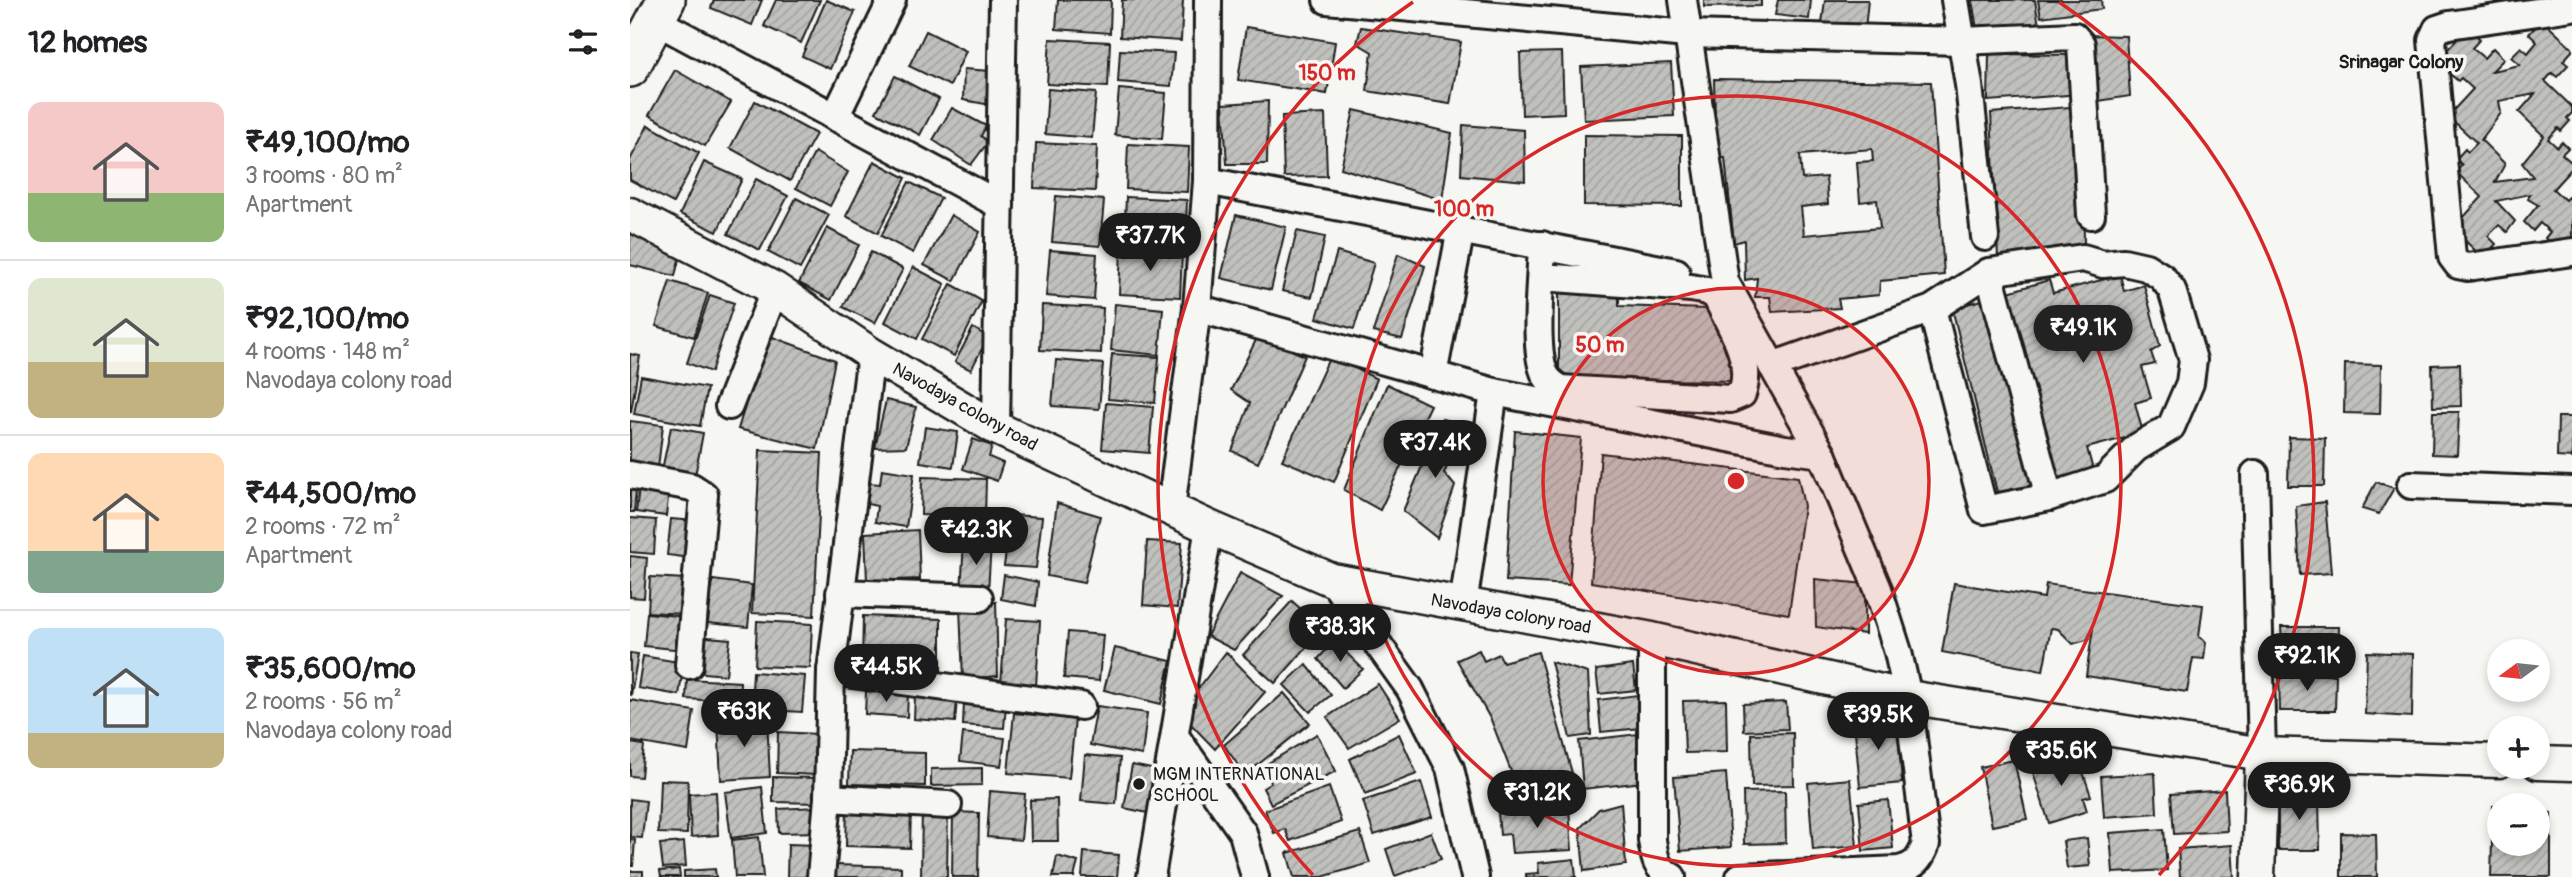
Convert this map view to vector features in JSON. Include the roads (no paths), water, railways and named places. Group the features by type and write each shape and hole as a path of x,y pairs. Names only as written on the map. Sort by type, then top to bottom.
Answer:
{"main road":[{"path":"630,68 661,11"}],"street":[{"path":"835,117 892,0"},
{"path":"996,428 1003,0"},
{"path":"1171,509 1196,308 1207,181 1208,0"},
{"path":"1327,0 1448,6 1687,34 1962,41 2064,35 2078,39 2081,44 2091,215"},
{"path":"1683,0 1725,282 1822,454 1878,589 1898,652 1908,697 1926,844 1920,859 1911,867 1899,870 1740,877"},
{"path":"1955,0 1985,237"},
{"path":"2572,7 2449,25 2437,29 2432,40 2452,257 2458,265 2468,267 2572,252"},
{"path":"661,11 835,117 1000,205"},
{"path":"1207,181 1725,282"},
{"name":"Navodaya colony road","path":"630,214 775,289 871,354 996,428 1209,527 1332,580 1653,639 1908,697 2262,754 2487,761"},
{"path":"1433,375 1461,229"},
{"path":"1541,277 1691,288 1716,296 1745,358 1745,384 1742,394 1730,399 1561,389 1551,383 1543,368 1539,342 1541,277 1542,246"},
{"path":"1772,366 1932,309 1989,272 2083,258 2103,264 2124,262 2146,267 2162,277 2172,290 2193,360 2190,383 2171,427 2136,448 2105,479 2049,497 1984,510 1932,309"},
{"path":"1989,272 2049,497"},
{"path":"729,406 775,289"},
{"path":"1196,308 1494,392 1822,454"},
{"path":"821,877 828,799 831,671 871,354"},
{"path":"1463,606 1494,392"},
{"path":"2255,474 2262,754 2258,877"},
{"path":"630,475 692,487 704,495 689,665"},
{"path":"2411,485 2572,491"},
{"path":"1151,877 1209,527"},
{"path":"1332,580 1410,689 1450,768 1475,877"},
{"path":"841,593 979,598"},
{"path":"1653,639 1652,840 1655,858 1661,870 1672,877"},
{"path":"831,671 1081,706"},
{"path":"1175,736 1243,833 1255,877"},
{"path":"2550,763 2572,764"},
{"path":"828,799 948,805"}],"place":[{"name":"MGM INTERNATIONAL SCHOOL","path":"1139,784"}],"district":[{"name":"Srinagar Colony","path":"2401,62"}]}
